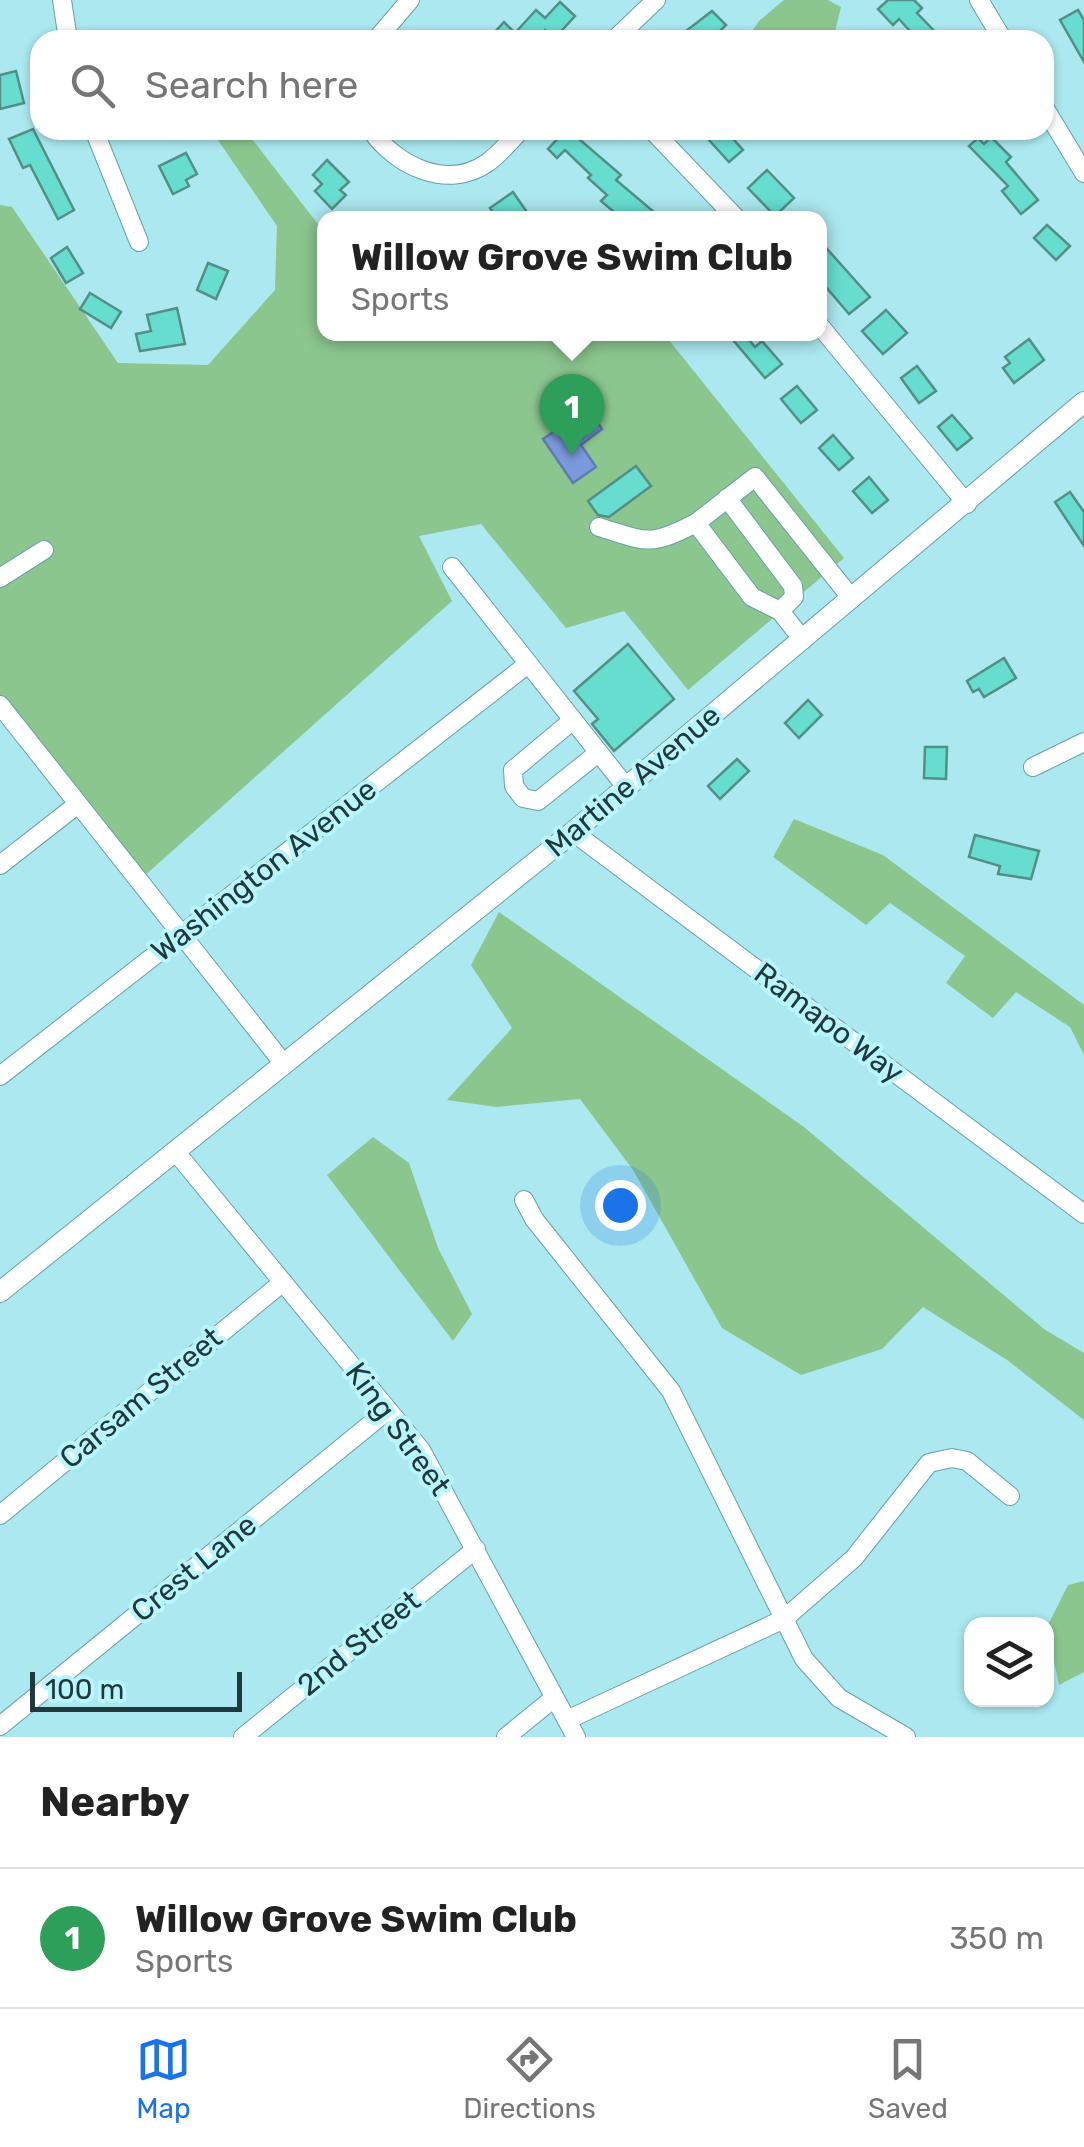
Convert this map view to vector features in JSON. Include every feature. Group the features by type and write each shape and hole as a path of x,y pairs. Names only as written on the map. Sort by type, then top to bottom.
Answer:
{"main road":[{"name":"Martine Avenue","path":"0,1292 573,832 1084,402"}],"street":[{"path":"62,0 66,30"},
{"path":"384,30 410,0"},
{"path":"624,30 656,0"},
{"path":"979,0 997,30"},
{"path":"1054,124 1084,173"},
{"path":"98,140 138,242"},
{"path":"380,140 395,157 427,172 445,174 488,162 511,140"},
{"path":"662,140 729,211"},
{"path":"827,335 966,504"},
{"path":"599,527 660,541 696,522 755,477 852,600"},
{"path":"727,498 793,586 794,597 780,610"},
{"path":"696,522 752,597 780,610 803,640"},
{"path":"0,578 44,550"},
{"path":"452,567 626,787"},
{"name":"Washington Avenue","path":"0,1076 528,664"},
{"path":"0,705 284,1064"},
{"path":"572,720 513,770 514,786 523,798 538,801 598,753"},
{"path":"1034,767 1084,742"},
{"path":"0,865 78,804"},
{"name":"Ramapo Way","path":"573,832 1084,1214"},
{"name":"King Street","path":"175,1151 388,1410 441,1481 571,1729"},
{"path":"524,1200 534,1219 671,1391 804,1659 839,1698 906,1737"},
{"name":"Carsam Street","path":"0,1515 283,1282"},
{"name":"Crest Lane","path":"0,1726 388,1410"},
{"path":"571,1729 784,1619 854,1558 929,1463 952,1458 966,1461 1010,1496"},
{"name":"2nd Street","path":"243,1737 476,1549"},
{"path":"506,1737 554,1698"}],"green space":[{"path":"784,0 828,0 841,7 835,30 753,30"},
{"path":"218,140 253,140 317,223 317,341 670,341 844,558 688,690 624,611 566,628 481,524 419,536 452,601 142,878 0,702 0,205 12,207 118,363 208,365 275,290 277,226"},
{"path":"794,819 883,855 1084,1005 1084,1055 1070,1027 1016,992 993,1018 946,983 965,956 890,903 866,925 773,857"},
{"path":"499,912 804,1127 1044,1329 1084,1353 1084,1420 1007,1360 923,1307 882,1349 801,1375 722,1328 633,1170 580,1099 496,1107 447,1100 512,1028 471,965"},
{"path":"373,1137 409,1163 438,1248 472,1314 453,1341 327,1175"},
{"path":"1084,1581 1084,1672 1059,1685 1052,1617 1068,1585"}],"water":[{"path":"588,408 602,429 581,445 596,467 573,483 543,439"}],"building":[{"path":"888,0 914,0 922,8 917,13 933,30 909,30 899,19 893,25 878,9"},
{"path":"560,2 575,16 562,30 518,30 536,10 545,18"},
{"path":"1078,10 1084,20 1084,62 1060,20"},
{"path":"712,11 726,25 721,30 687,30"},
{"path":"16,71 24,103 0,109 0,75"},
{"path":"30,130 30,140 39,140 74,210 58,219 30,165 23,168 9,139"},
{"path":"557,140 580,140 621,175 616,180 653,211 613,211 601,201 607,195 565,150 557,158 548,149"},
{"path":"709,140 734,140 743,150 729,162"},
{"path":"976,140 984,144 994,140 1011,157 1006,162 1038,200 1021,214 1002,191 1008,186 969,146"},
{"path":"186,153 197,174 186,180 189,186 173,194 159,166"},
{"path":"327,160 349,182 340,190 346,195 332,209 315,191 322,184 313,175"},
{"path":"767,170 794,198 780,211 770,211 748,188"},
{"path":"513,192 526,211 492,211 490,208"},
{"path":"1047,225 1070,246 1056,260 1034,238"},
{"path":"67,247 83,273 66,283 51,258"},
{"path":"827,249 870,297 849,314 827,288"},
{"path":"208,263 228,271 216,299 197,290"},
{"path":"90,293 121,312 111,328 80,309"},
{"path":"177,308 185,344 140,351 136,334 151,331 147,315"},
{"path":"886,310 907,333 883,354 862,331"},
{"path":"1029,339 1044,360 1014,383 1003,368 1010,363 1005,357"},
{"path":"734,341 750,341 755,347 762,341 782,364 765,378"},
{"path":"917,366 936,391 919,403 901,378"},
{"path":"797,386 817,410 801,423 781,399"},
{"path":"952,415 972,438 957,450 938,427"},
{"path":"833,435 853,458 839,470 819,448"},
{"path":"636,466 651,486 609,517 598,515 588,501"},
{"path":"869,477 888,500 872,513 853,491"},
{"path":"1070,492 1084,512 1084,546 1055,502"},
{"path":"628,644 674,699 614,751 592,724 598,719 574,691"},
{"path":"1004,658 1016,678 984,697 979,689 973,692 967,681"},
{"path":"808,700 822,715 799,738 785,723"},
{"path":"925,747 947,747 946,779 924,778"},
{"path":"737,759 749,771 720,799 708,786"},
{"path":"975,835 1039,851 1031,879 998,874 1000,866 969,857"}],"place":[{"name":"Willow Grove Swim Club","path":"572,456"}]}
